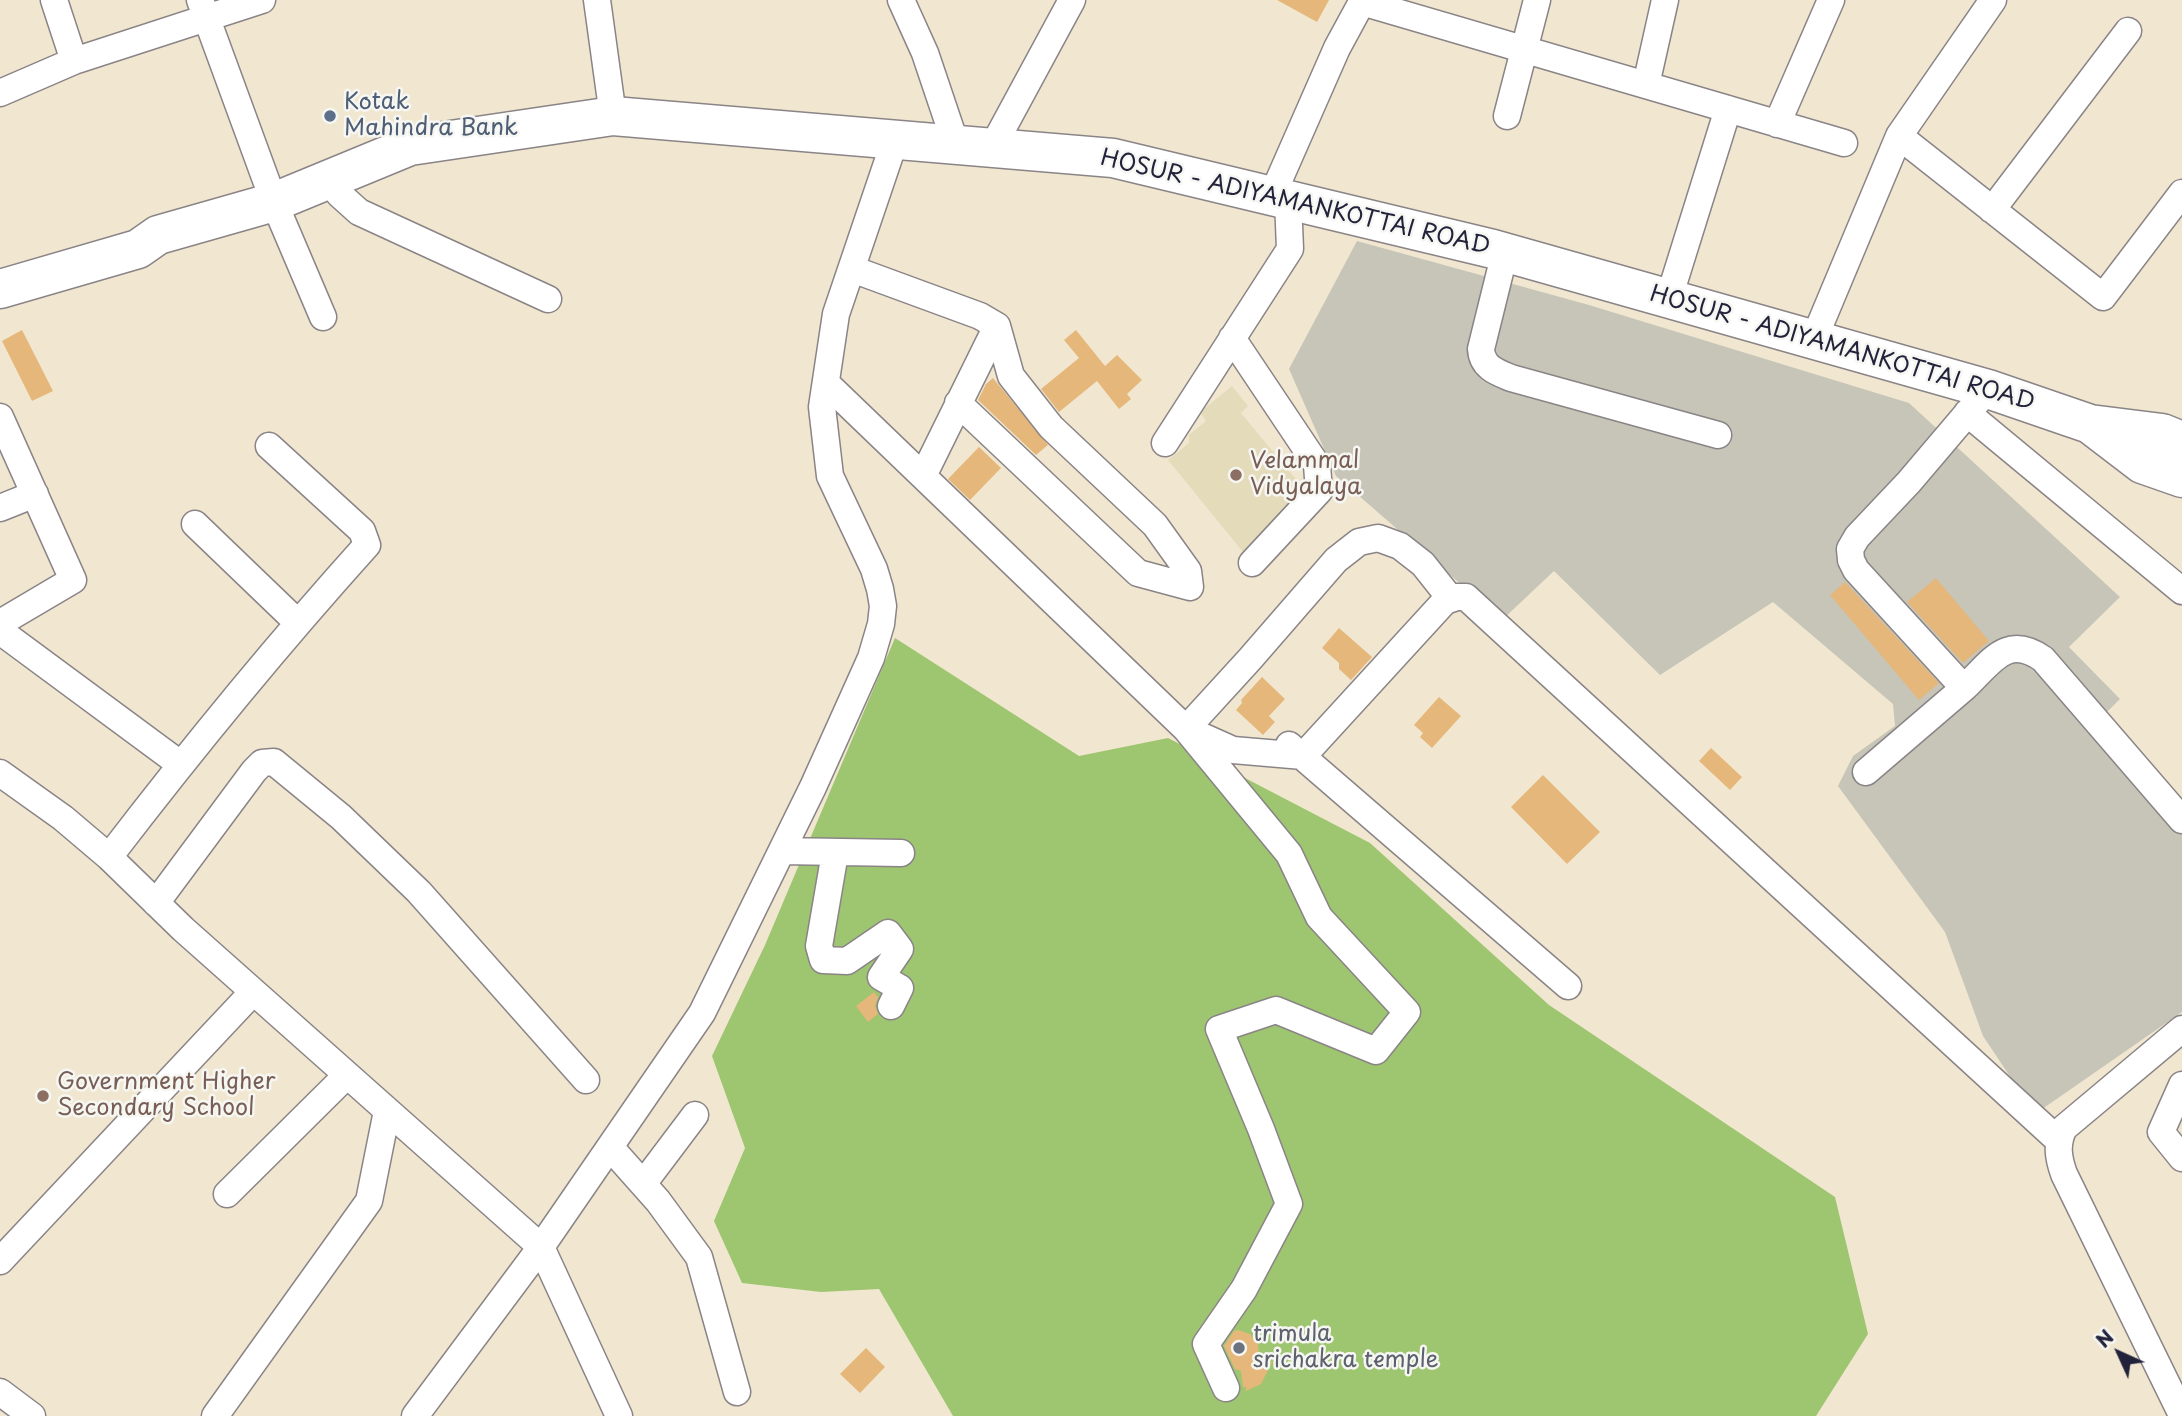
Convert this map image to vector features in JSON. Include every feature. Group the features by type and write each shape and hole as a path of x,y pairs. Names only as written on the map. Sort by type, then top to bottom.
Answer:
{"highway":[{"name":"HOSUR - ADIYAMANKOTTAI ROAD","path":"0,289 138,249 158,235 274,202 410,146 613,116 1113,158 1505,252 1669,298 1814,340 1978,401 2090,424 2161,433 2182,441"},
{"name":"HOSUR - ADIYAMANKOTTAI ROAD","path":"0,271 134,229 158,235"},
{"name":"HOSUR - ADIYAMANKOTTAI ROAD","path":"2090,424 2143,464 2182,478"}],"street":[{"path":"54,0 74,61"},
{"path":"0,93 204,9 262,0"},
{"path":"597,0 613,116"},
{"path":"901,0 925,53 974,146 1072,0"},
{"path":"1507,116 1537,0"},
{"path":"1646,85 1665,0"},
{"path":"1777,124 1831,0"},
{"path":"1814,340 1899,136 1993,0"},
{"path":"1165,443 1290,249 1280,198 1337,48 1363,1 1844,143"},
{"path":"204,9 274,202 323,317"},
{"path":"1992,210 2128,31"},
{"path":"1669,298 1728,109"},
{"path":"1899,136 2103,297 2182,193"},
{"path":"415,1416 541,1247 702,1013 782,852 871,658 883,606 874,569 830,476 822,407 836,314 895,140"},
{"path":"335,177 339,194 359,212 548,299"},
{"path":"1505,252 1481,349 1481,358 1485,364 1511,379 1718,435"},
{"path":"852,269 980,316 997,326 1011,376 1051,427 1155,525 1188,571 1190,587 1138,573 958,404"},
{"path":"923,476 997,326"},
{"path":"1232,338 1317,465 1319,491 1252,562"},
{"path":"826,383 1186,729 1289,853 1319,917 1407,1012 1376,1051 1276,1010 1219,1028 1289,1204 1244,1289 1206,1344 1226,1388"},
{"path":"1964,688 1856,570 1850,549 1857,537 1909,482 1978,401 2182,591"},
{"path":"0,417 73,580 0,623"},
{"path":"109,857 180,764 297,622 367,545 362,531 269,446"},
{"path":"0,508 35,494"},
{"path":"195,524 297,622"},
{"path":"1186,729 1336,560 1359,542 1378,538 1400,546 1423,564 1450,598"},
{"path":"1303,756 1450,598 1466,597 2058,1140"},
{"path":"0,631 180,764"},
{"path":"1866,772 2006,649 2021,647 2043,659 2182,820"},
{"path":"1186,729 1233,750 1303,756"},
{"path":"1278,736 1568,986"},
{"path":"156,903 254,771 262,763 274,761 341,817 419,892 586,1080"},
{"path":"0,773 63,818 109,857 253,992 541,1247 619,1416"},
{"path":"782,852 901,853"},
{"path":"835,853 819,946 823,961 847,961 888,933 900,949 881,977 900,988 891,1006"},
{"path":"0,1261 253,992"},
{"path":"2182,1029 2064,1128 2058,1140 2059,1160 2064,1174 2182,1415"},
{"path":"227,1194 347,1075"},
{"path":"2182,1085 2161,1132 2182,1158"},
{"path":"215,1416 369,1201 387,1111"},
{"path":"643,1184 695,1115"},
{"path":"610,1146 699,1257 737,1392"},
{"path":"0,1392 32,1416"}],"shaded area":[{"path":"1357,241 1589,305 1909,403 2120,597 2069,647 2120,699 2104,715 2182,806 2182,1012 2035,1114 1983,1036 1945,932 1838,786 1853,756 1895,726 1893,704 1773,602 1660,675 1554,571 1502,620 1336,476 1289,369"},
{"name":"Velammal Vidyalaya","path":"1232,386 1248,406 1241,413 1305,490 1284,508 1289,514 1243,552 1168,460 1189,443 1189,435 1206,421 1200,412"}],"green space":[{"path":"895,638 1079,756 1168,738 1370,843 1549,1005 1835,1197 1868,1334 1816,1416 953,1416 879,1289 821,1292 742,1283 714,1221 745,1148 712,1056 765,945"}],"building":[{"path":"1277,0 1329,0 1317,22"},
{"path":"22,330 53,391 32,401 2,341"},
{"path":"1076,330 1105,366 1117,355 1142,380 1127,394 1131,399 1119,409 1097,381 1059,412 1041,389 1079,358 1064,340"},
{"path":"993,378 1048,445 1036,455 978,400 986,384"},
{"path":"979,447 1001,468 970,500 948,479"},
{"path":"1936,578 1989,641 1963,663 1907,602"},
{"path":"1845,582 1939,683 1919,700 1830,595"},
{"path":"1339,628 1372,657 1351,680 1339,669 1339,663 1322,648"},
{"path":"1262,677 1285,699 1269,716 1275,722 1263,735 1236,710 1242,703 1241,700"},
{"path":"1439,697 1461,716 1432,748 1420,737 1423,733 1414,725"},
{"path":"1711,748 1742,777 1730,790 1699,761"},
{"path":"1543,775 1600,832 1567,864 1511,807"},
{"path":"874,992 878,997 875,1006 878,1014 868,1022 856,1006"},
{"path":"1234,1331 1250,1334 1258,1344 1259,1356 1272,1362 1261,1384 1246,1391 1241,1371 1235,1369 1224,1346"},
{"path":"866,1348 885,1367 860,1393 840,1374"}],"place":[{"name":"Kotak Mahindra Bank","path":"330,116"},
{"name":"Velammal Vidyalaya","path":"1236,475"},
{"name":"Government Higher Secondary School","path":"43,1096"},
{"name":"trimula srichakra temple","path":"1239,1348"}]}
